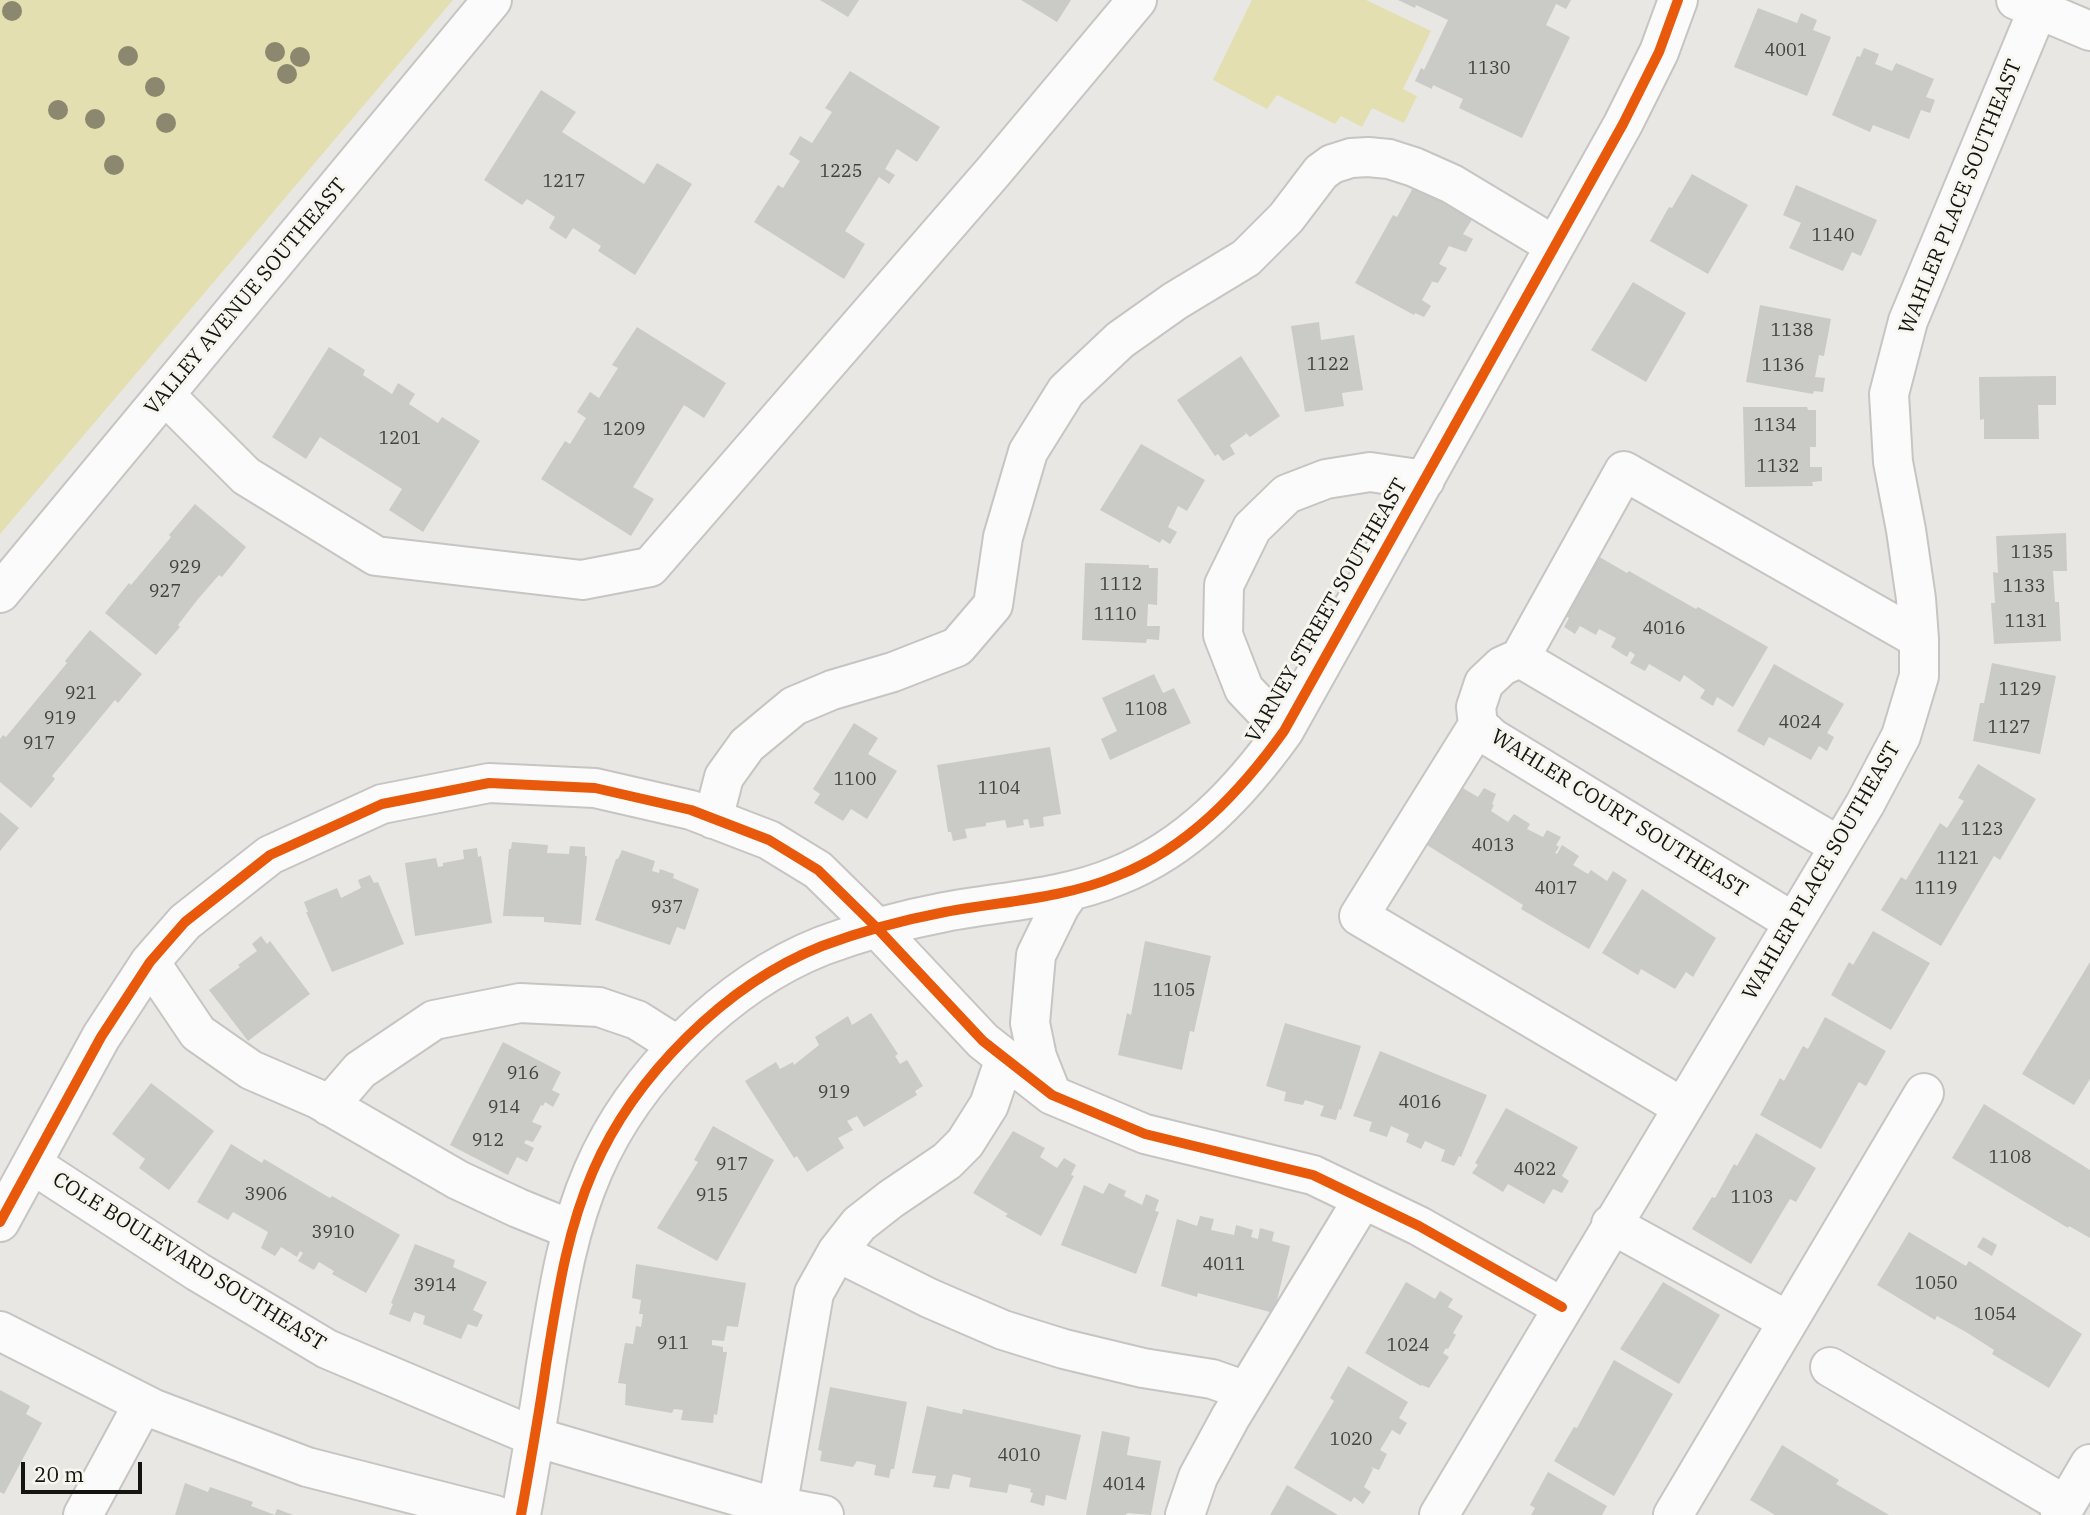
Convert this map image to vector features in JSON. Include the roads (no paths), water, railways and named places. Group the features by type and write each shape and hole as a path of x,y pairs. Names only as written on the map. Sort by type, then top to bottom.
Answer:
{"street":[{"name":"VALLEY AVENUE SOUTHEAST","path":"0,593 492,0"},
{"path":"165,395 246,475 376,556 582,580 650,567 993,172 1137,0"},
{"name":"VARNEY STREET SOUTHEAST","path":"521,1515 536,1437 557,1296 572,1230 592,1172 609,1139 648,1079 678,1046 723,1005 763,978 821,947 877,928 944,912 1069,892 1118,876 1178,843 1214,814 1257,769 1284,731 1633,106 1659,52 1678,0"},
{"path":"2027,4 2090,30"},
{"name":"WAHLER PLACE SOUTHEAST","path":"1439,1515 1839,846 1901,736 1919,676 1919,639 1906,530 1893,462 1889,394 1908,321 2027,4"},
{"path":"713,818 724,777 747,745 794,706 832,690 893,672 957,647 993,605 1003,537 1028,452 1066,391 1120,340 1175,301 1247,258 1286,218 1321,172 1332,164 1351,158 1368,157 1389,159 1414,167 1452,184 1555,246"},
{"path":"1839,846 1520,658 1624,471 1919,639"},
{"path":"1284,731 1244,689 1223,635 1224,586 1252,528 1287,494 1326,479 1370,472 1425,480"},
{"name":"WAHLER COURT SOUTHEAST","path":"1520,658 1502,666 1484,683 1476,707 1478,725 1492,738 1793,922"},
{"path":"1478,725 1359,916 1682,1107"},
{"path":"0,1222 101,1037 150,962 185,922 270,855 382,804 489,783 595,788 691,810 713,818 769,840 818,870 877,928 983,1041 1052,1095 1145,1134 1313,1175 1419,1226 1562,1307"},
{"path":"1052,1095 1037,1057 1030,1023 1036,955 1069,892"},
{"path":"150,962 198,1033 251,1070 330,1106 458,1180 572,1230"},
{"path":"330,1106 360,1070 435,1020 520,1003 599,1007 637,1020 678,1046"},
{"path":"776,1511 814,1293 837,1252 859,1224 947,1161 965,1143 989,1105 1005,1058"},
{"path":"1673,1515 1924,1093"},
{"name":"COLE BOULEVARD SOUTHEAST","path":"32,1164 198,1272 327,1349 536,1437 776,1511 824,1515"},
{"path":"1185,1515 1198,1476 1246,1391 1363,1199"},
{"path":"1611,1224 1788,1321"},
{"path":"837,1252 929,1298 1003,1330 1064,1349 1143,1368 1212,1379 1246,1391"},
{"path":"0,1331 143,1404 307,1467 495,1515"},
{"path":"1829,1367 2062,1510 2090,1464"},
{"path":"83,1515 143,1404"}]}
